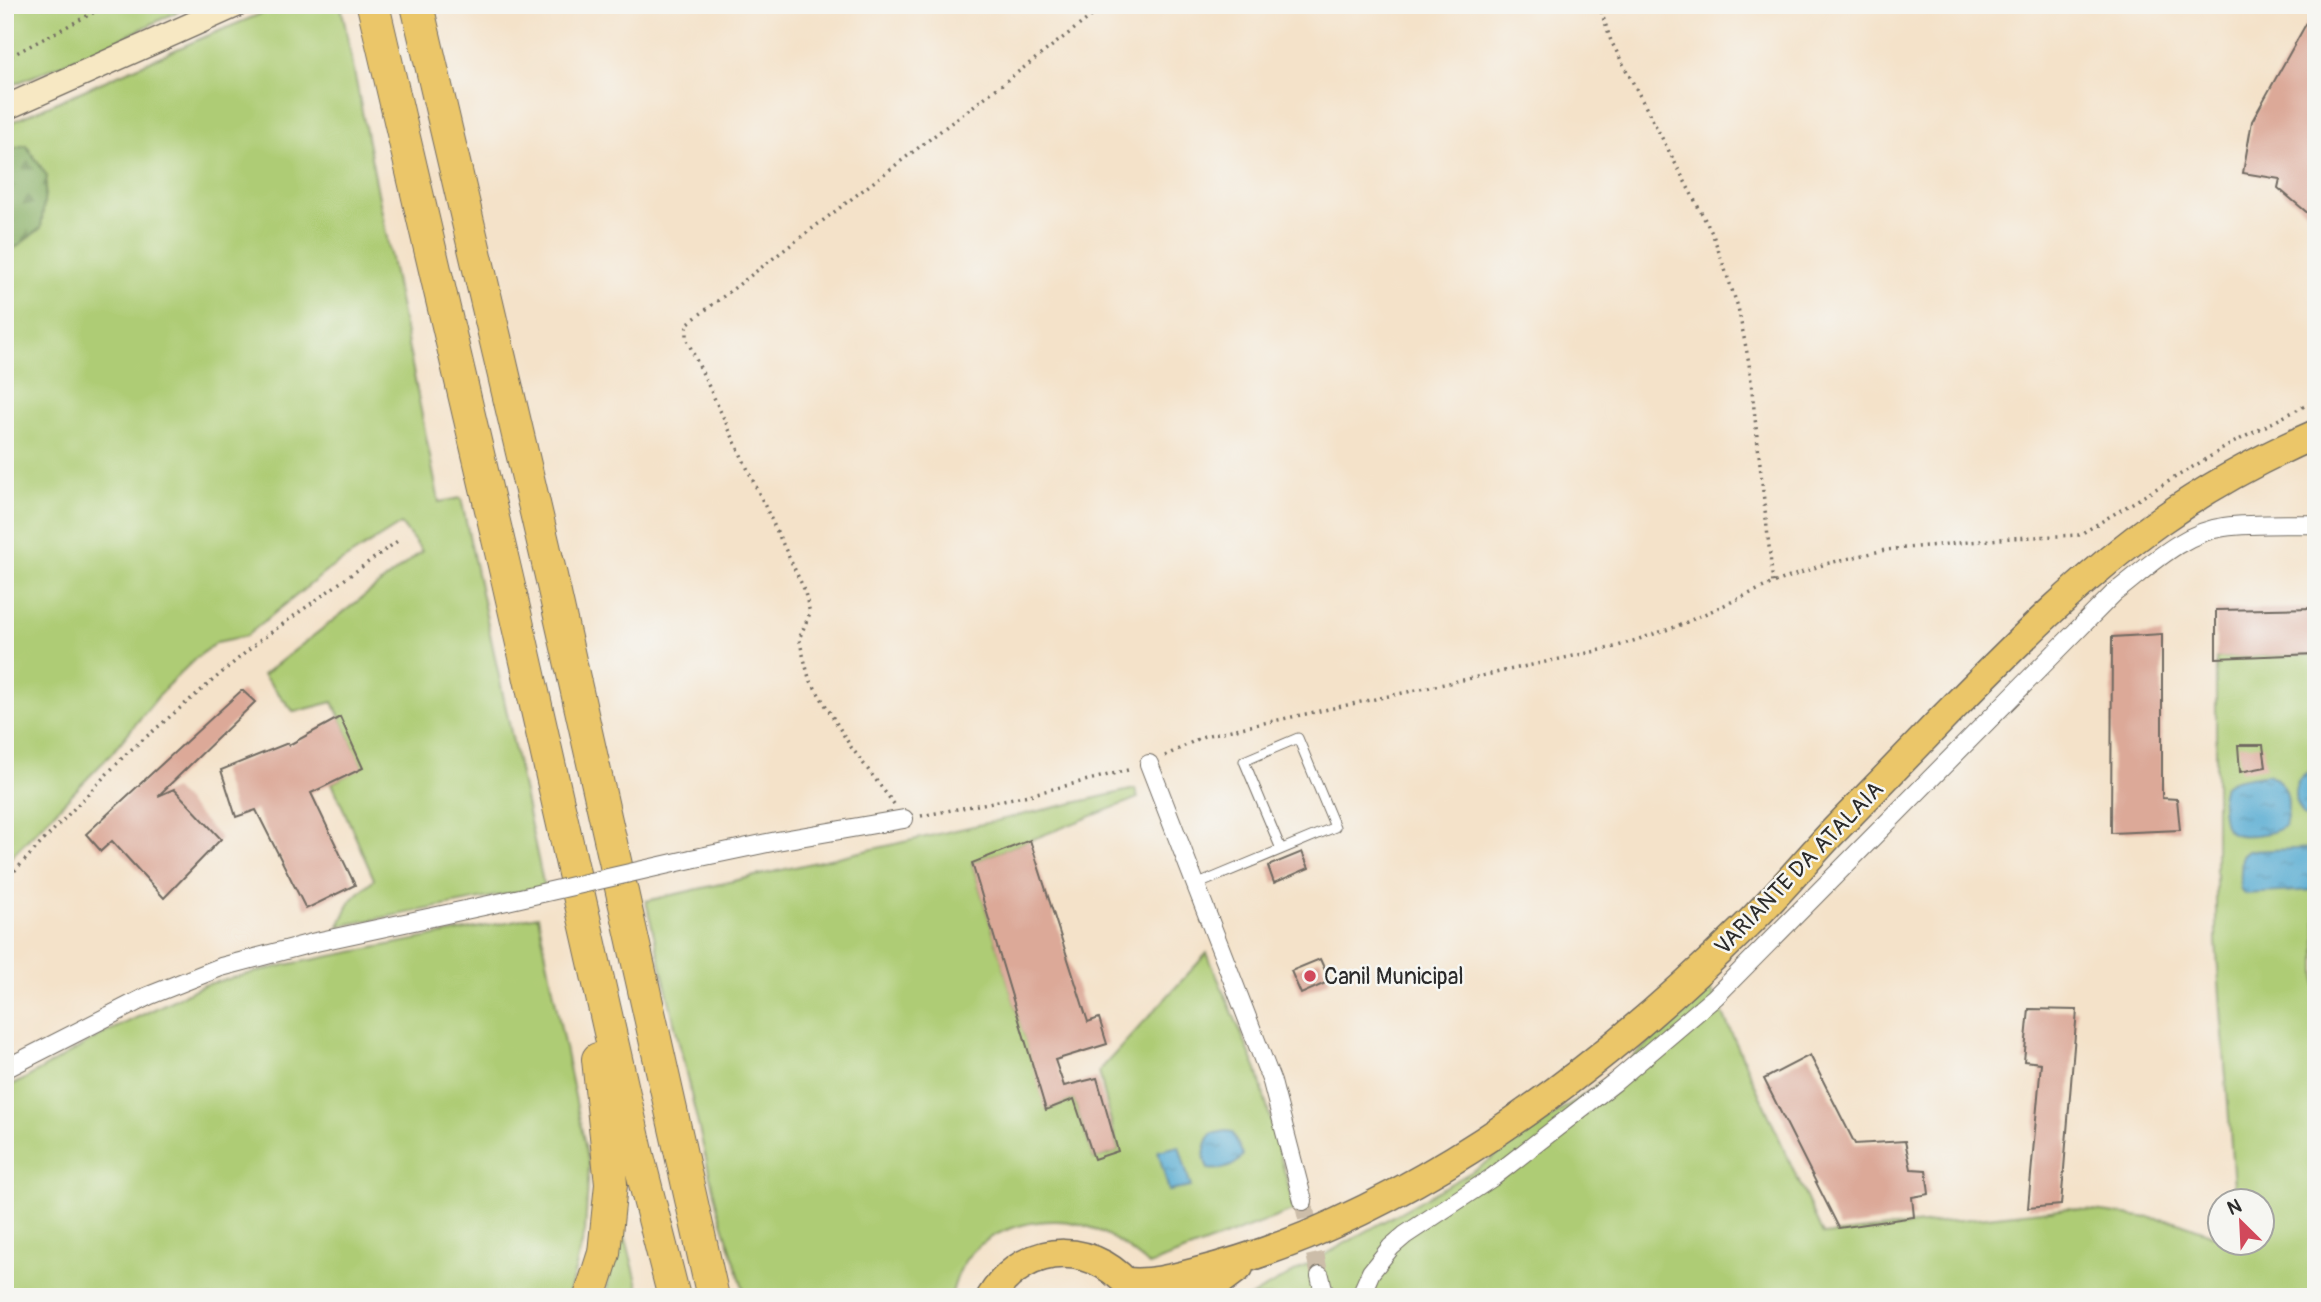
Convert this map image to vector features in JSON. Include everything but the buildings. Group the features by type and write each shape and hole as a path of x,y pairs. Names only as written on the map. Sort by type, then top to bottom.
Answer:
{"highway":[{"path":"373,5 638,1156 674,1297"},
{"path":"416,5 551,576 713,1297"},
{"path":"584,919 611,1184 604,1253 590,1297"},
{"path":"697,1228 723,1297"}],"main road":[{"path":"5,108 236,5"},
{"name":"VARIANTE DA ATALAIA","path":"991,1297 1013,1271 1041,1257 1056,1254 1087,1257 1115,1271 1132,1289 1250,1259 1328,1227 1397,1193 1451,1161 1551,1094 1628,1035 1744,928 2008,651 2102,565 2161,520 2230,477 2278,450 2316,434"},
{"name":"VARIANTE DA ATALAIA","path":"1199,1297 1250,1259"}],"street":[{"path":"1360,1297 1371,1272 1391,1247 1405,1235 1493,1177 1615,1082 1715,997 2114,593 2184,541 2205,532 2223,527 2316,524"},
{"path":"1149,764 1272,1082 1303,1202"},
{"path":"5,1069 148,996 222,967 316,942 691,859 904,819"},
{"path":"1320,1276 1325,1297"}],"lane":[{"path":"1195,885 1335,827 1298,738 1244,761 1280,849"}],"path":[{"path":"5,59 108,5"},
{"path":"1106,5 687,324 687,340 804,589 810,613 799,639 809,678 851,747 904,819 1029,795 1149,764 1204,736 1615,647 1678,626 1773,583 1825,564 1885,550 2011,538 2079,535 2231,444 2316,400"},
{"path":"1599,5 1611,41 1713,235 1738,307 1749,363 1773,583"},
{"path":"5,881 126,754 258,642 399,540"}],"green space":[{"path":"5,5 191,5 104,47 5,88"},
{"path":"282,5 341,5 439,502 461,498 544,887 339,926 351,900 374,879 332,783 362,767 333,702 294,712 263,675 422,551 401,524 328,570 246,636 217,642 195,659 166,687 111,754 5,863 5,125"},
{"path":"26,145 47,176 41,228 15,248 5,249 5,150"},
{"path":"2316,654 2316,1297 1250,1297 1480,1167 1620,1069 1709,987 1823,1235 2068,1208 2175,1221 2206,1232 2206,1256 2276,1256 2276,1186 2234,1186 2216,941 2216,658"},
{"path":"1135,789 1138,798 972,863 1047,1110 1074,1099 1094,1159 1118,1151 1099,1071 1207,953 1257,1070 1295,1210 1149,1265 1128,1248 1089,1227 1057,1221 1021,1225 1004,1231 975,1249 960,1270 951,1297 746,1297 717,1206 646,901"},
{"path":"538,916 589,1165 585,1232 568,1297 5,1297 5,1087 21,1081 105,1033 204,985 285,965"},
{"path":"618,1208 641,1297 606,1297"}],"water":[{"path":"2316,770 2316,822 2301,811 2295,795 2300,779 2306,773"},
{"path":"2268,774 2276,778 2285,789 2288,810 2285,826 2273,832 2256,835 2232,833 2223,819 2223,788 2234,781"},
{"path":"2316,848 2316,890 2244,894 2240,888 2242,856 2248,851"},
{"path":"1232,1132 1243,1155 1237,1163 1228,1167 1208,1169 1204,1156 1211,1134"},
{"path":"1179,1146 1191,1187 1169,1191 1158,1151"}],"tunnel":[{"path":"1303,1201 1320,1276"}],"place":[{"name":"Canil Municipal","path":"1310,976"}]}
